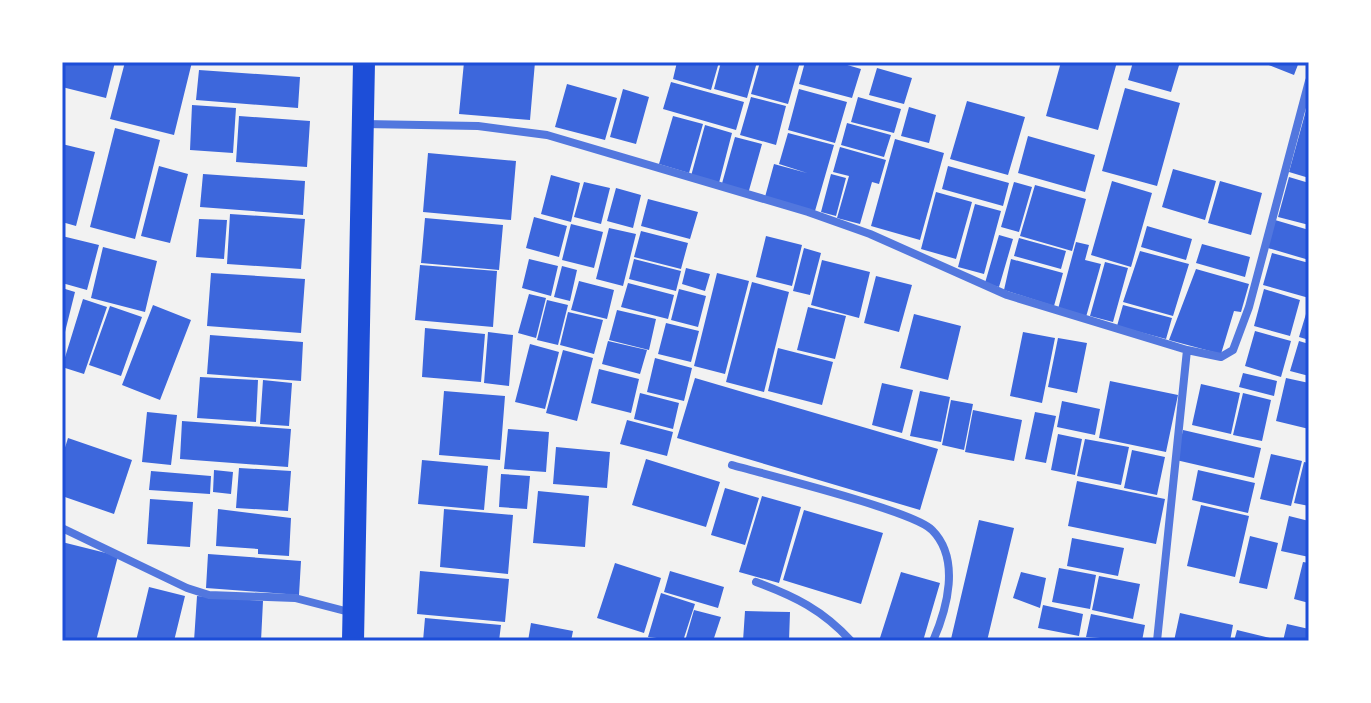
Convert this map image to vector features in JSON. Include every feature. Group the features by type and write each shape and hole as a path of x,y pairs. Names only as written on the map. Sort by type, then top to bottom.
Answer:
{"highway":[{"path":"353,641 364,62"}],"street":[{"path":"363,124 478,126 547,135 808,212 870,234 1007,295 1187,350 1221,357 1233,350 1249,307 1309,81"},
{"path":"1157,641 1187,350"},
{"path":"732,465 896,512 932,529 947,555 947,607 933,641"},
{"path":"62,528 187,588 209,595 295,598 354,613"},
{"path":"756,582 803,600 832,621 851,641"}],"building":[{"path":"62,62 115,62 106,98 62,87"},
{"path":"125,62 192,62 174,135 110,119"},
{"path":"464,62 535,62 530,120 459,114"},
{"path":"677,62 719,62 711,90 673,79"},
{"path":"721,62 757,62 747,98 714,89"},
{"path":"760,62 800,62 788,104 751,94"},
{"path":"805,62 837,62 861,69 852,98 799,84"},
{"path":"1061,62 1117,62 1098,130 1046,116"},
{"path":"1133,62 1180,62 1171,92 1128,80"},
{"path":"1261,62 1299,62 1294,75"},
{"path":"877,68 912,78 904,104 869,95"},
{"path":"199,70 300,77 298,108 196,100"},
{"path":"671,82 744,102 736,130 663,109"},
{"path":"567,84 617,98 605,140 555,127"},
{"path":"1125,88 1180,103 1157,186 1102,171"},
{"path":"623,89 649,97 636,144 610,137"},
{"path":"799,89 847,102 835,143 788,130"},
{"path":"751,97 786,106 776,145 740,135"},
{"path":"858,97 901,109 894,133 851,122"},
{"path":"967,101 1025,117 1008,175 950,159"},
{"path":"1309,103 1309,178 1289,172"},
{"path":"192,105 236,108 233,153 190,150"},
{"path":"909,107 936,115 929,143 901,136"},
{"path":"239,116 310,121 307,167 236,162"},
{"path":"673,116 703,124 689,173 659,164"},
{"path":"847,123 891,135 884,157 841,145"},
{"path":"705,125 732,133 719,183 691,176"},
{"path":"115,128 160,140 135,239 90,227"},
{"path":"788,133 834,145 815,211 765,197 774,164 807,173 779,164"},
{"path":"1028,136 1095,155 1085,192 1018,173"},
{"path":"735,137 762,144 748,194 721,187"},
{"path":"895,139 944,153 920,240 871,226"},
{"path":"62,144 95,152 76,226 62,222"},
{"path":"840,147 886,160 879,184 872,182 860,224 837,218 849,176 833,172"},
{"path":"428,153 516,161 511,220 423,212"},
{"path":"159,166 188,174 170,243 141,236"},
{"path":"948,166 1009,183 1003,206 942,189"},
{"path":"1173,169 1216,181 1205,220 1162,207"},
{"path":"203,174 305,181 303,215 200,207"},
{"path":"831,174 846,178 836,216 821,212"},
{"path":"551,175 580,183 571,222 541,214"},
{"path":"1289,177 1309,183 1309,225 1278,217"},
{"path":"1112,181 1152,193 1131,267 1091,255"},
{"path":"1220,181 1262,193 1251,235 1208,223"},
{"path":"584,182 610,188 601,224 574,217"},
{"path":"1014,182 1032,187 1019,232 1001,227"},
{"path":"1035,185 1086,199 1072,251 1020,236"},
{"path":"616,188 641,195 633,228 607,221"},
{"path":"936,192 972,202 956,259 921,249"},
{"path":"648,199 698,212 690,239 641,226"},
{"path":"975,204 1001,211 984,274 958,267"},
{"path":"230,214 305,219 301,269 227,264"},
{"path":"534,217 567,226 559,257 526,248"},
{"path":"425,218 503,225 499,270 421,263"},
{"path":"199,219 227,220 224,259 196,257"},
{"path":"1275,220 1309,230 1309,260 1268,248"},
{"path":"571,224 603,232 594,268 562,260"},
{"path":"1147,226 1192,239 1186,260 1141,247"},
{"path":"609,228 636,234 623,286 596,279"},
{"path":"641,231 688,243 681,269 634,257"},
{"path":"999,235 1013,239 999,287 985,283"},
{"path":"62,236 99,245 87,290 62,283"},
{"path":"766,236 802,245 792,286 756,277"},
{"path":"1019,238 1066,251 1061,269 1014,256"},
{"path":"1076,242 1089,245 1085,260 1101,264 1086,317 1058,309"},
{"path":"1202,244 1250,257 1245,277 1196,263"},
{"path":"103,247 157,261 145,312 91,298"},
{"path":"804,248 821,253 810,295 793,291"},
{"path":"1140,251 1189,264 1173,316 1123,302"},
{"path":"1272,253 1309,263 1309,298 1263,285"},
{"path":"529,259 558,266 551,296 522,288"},
{"path":"634,259 681,271 676,291 629,279"},
{"path":"1011,259 1063,273 1054,306 1004,290"},
{"path":"822,260 870,272 859,318 811,305"},
{"path":"1105,262 1128,268 1113,322 1090,316"},
{"path":"420,265 497,271 493,327 415,320"},
{"path":"562,266 577,270 570,301 554,297"},
{"path":"686,268 710,274 705,291 682,284"},
{"path":"1196,269 1249,284 1241,312 1234,311 1221,354 1169,340"},
{"path":"211,273 305,279 301,333 207,326"},
{"path":"717,273 749,281 725,374 694,366"},
{"path":"876,276 912,285 899,332 864,323"},
{"path":"579,281 614,290 607,319 571,310"},
{"path":"752,282 789,292 764,392 726,382"},
{"path":"628,283 674,295 668,319 621,307"},
{"path":"62,288 75,292 63,340 62,340"},
{"path":"679,289 706,296 698,327 671,320"},
{"path":"1264,289 1300,300 1290,336 1254,326"},
{"path":"529,294 546,298 536,338 518,333"},
{"path":"83,299 107,307 84,374 62,367"},
{"path":"547,300 568,305 558,345 537,340"},
{"path":"1309,304 1309,340 1299,337"},
{"path":"153,305 191,320 160,400 122,385"},
{"path":"1123,305 1172,318 1166,339 1117,326"},
{"path":"110,306 142,317 121,376 89,365"},
{"path":"808,307 846,316 835,359 797,350"},
{"path":"617,310 656,319 649,350 609,340"},
{"path":"568,312 603,320 594,354 560,345"},
{"path":"914,314 961,326 948,380 900,368"},
{"path":"666,323 699,331 691,362 658,354"},
{"path":"425,328 485,334 481,382 422,377"},
{"path":"1255,331 1291,341 1281,377 1245,366"},
{"path":"488,332 513,335 509,386 484,383"},
{"path":"1023,332 1055,338 1042,403 1010,396"},
{"path":"210,335 303,342 301,381 207,374"},
{"path":"1058,338 1087,343 1077,393 1048,387"},
{"path":"608,341 647,350 640,374 602,364"},
{"path":"1299,341 1309,344 1309,376 1290,371"},
{"path":"530,344 559,352 545,409 515,402"},
{"path":"778,348 833,362 822,405 768,391"},
{"path":"563,350 593,358 577,421 546,413"},
{"path":"655,358 692,368 684,401 647,392"},
{"path":"599,369 639,379 631,413 591,403"},
{"path":"1243,373 1277,381 1274,396 1239,387"},
{"path":"200,377 258,380 256,422 197,418"},
{"path":"695,378 938,449 920,510 677,438"},
{"path":"1286,378 1309,383 1309,429 1276,421"},
{"path":"263,380 292,383 289,426 260,424"},
{"path":"1110,381 1178,395 1166,452 1099,438"},
{"path":"882,383 913,390 902,433 872,425"},
{"path":"1201,384 1240,393 1231,434 1192,425"},
{"path":"444,391 505,396 500,460 439,455"},
{"path":"920,391 950,397 941,442 910,436"},
{"path":"640,393 679,403 673,429 634,419"},
{"path":"1243,393 1271,400 1262,441 1233,435"},
{"path":"951,400 973,404 964,450 942,445"},
{"path":"1062,401 1100,409 1095,435 1057,427"},
{"path":"973,410 1022,420 1014,461 965,452"},
{"path":"147,412 177,415 171,465 142,462"},
{"path":"1035,412 1056,416 1046,463 1025,459"},
{"path":"627,420 673,432 667,456 620,444"},
{"path":"182,421 291,429 288,467 180,459"},
{"path":"508,429 549,432 546,472 504,469"},
{"path":"1183,430 1261,448 1254,478 1176,460"},
{"path":"1058,434 1082,439 1075,475 1051,470"},
{"path":"68,438 132,460 114,514 62,496 62,457"},
{"path":"1085,439 1129,447 1121,485 1077,476"},
{"path":"556,447 610,452 607,488 553,484"},
{"path":"1132,450 1165,457 1157,495 1124,488"},
{"path":"1271,454 1302,461 1291,506 1260,499"},
{"path":"646,459 720,482 706,527 632,505"},
{"path":"422,460 488,466 484,510 418,504"},
{"path":"1304,462 1309,463 1309,506 1294,503"},
{"path":"239,468 291,471 288,511 236,508"},
{"path":"214,470 233,472 231,494 213,492"},
{"path":"1198,470 1255,483 1248,513 1192,500"},
{"path":"151,471 211,476 210,494 149,490"},
{"path":"501,474 530,476 527,509 499,507"},
{"path":"1077,481 1165,499 1156,544 1068,526"},
{"path":"725,488 759,498 745,545 711,535"},
{"path":"538,491 589,496 585,547 533,543"},
{"path":"762,496 801,507 779,583 739,572"},
{"path":"150,499 193,502 190,547 147,544"},
{"path":"1201,505 1249,516 1235,577 1187,566"},
{"path":"218,509 291,518 289,556 258,554 258,549 216,546"},
{"path":"444,509 513,515 508,574 440,567"},
{"path":"804,510 883,533 861,604 783,580"},
{"path":"1289,516 1309,521 1309,557 1281,551"},
{"path":"979,520 1014,528 987,641 960,641 951,639"},
{"path":"1250,536 1278,543 1267,589 1239,583"},
{"path":"1072,538 1124,548 1118,576 1067,566"},
{"path":"62,542 118,556 96,641 62,638"},
{"path":"208,554 301,561 299,595 206,588"},
{"path":"1303,562 1309,563 1309,603 1294,599"},
{"path":"615,563 661,578 644,633 597,618"},
{"path":"1059,568 1096,575 1090,609 1052,602"},
{"path":"420,571 509,579 505,622 417,614"},
{"path":"670,571 724,587 718,608 664,592"},
{"path":"901,572 940,583 923,641 879,641"},
{"path":"1021,572 1046,578 1040,608 1013,598"},
{"path":"1099,576 1140,584 1133,619 1092,610"},
{"path":"149,587 185,596 174,641 136,641"},
{"path":"661,593 695,604 683,641 648,637"},
{"path":"197,596 263,601 261,641 194,641"},
{"path":"1043,605 1083,614 1079,636 1038,628"},
{"path":"694,610 721,617 713,641 685,641"},
{"path":"745,611 790,612 789,641 743,641"},
{"path":"1180,613 1233,625 1230,641 1174,641"},
{"path":"1091,614 1145,625 1142,641 1086,637"},
{"path":"425,618 501,625 499,641 423,641"},
{"path":"531,623 573,631 571,641 528,641"},
{"path":"1287,624 1309,629 1309,641 1283,641"},
{"path":"1237,630 1278,640 1278,641 1234,641"}]}
